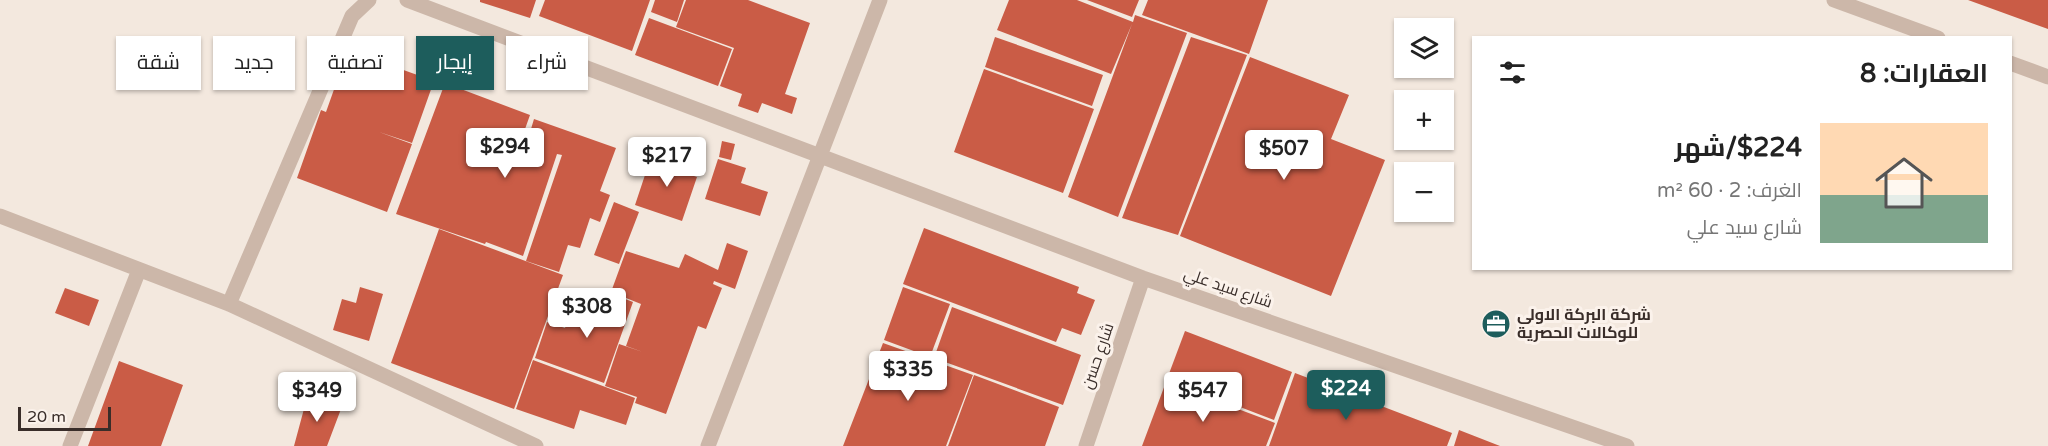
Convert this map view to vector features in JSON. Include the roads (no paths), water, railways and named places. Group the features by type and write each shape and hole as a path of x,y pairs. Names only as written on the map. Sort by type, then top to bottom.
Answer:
{"street":[{"path":"229,304 352,16 369,0"},
{"name":"شارع سيد علي","path":"407,0 1143,278 1627,446"},
{"path":"708,446 880,0"},
{"path":"1834,0 1933,36"},
{"path":"2012,64 2048,77"},
{"path":"0,216 229,304 536,446"},
{"path":"70,446 139,270"},
{"name":"شارع حسن","path":"1086,446 1143,278"}],"place":[{"name":"شركة البركة الاولى للوكالات الحصرية","path":"1496,324"}]}
